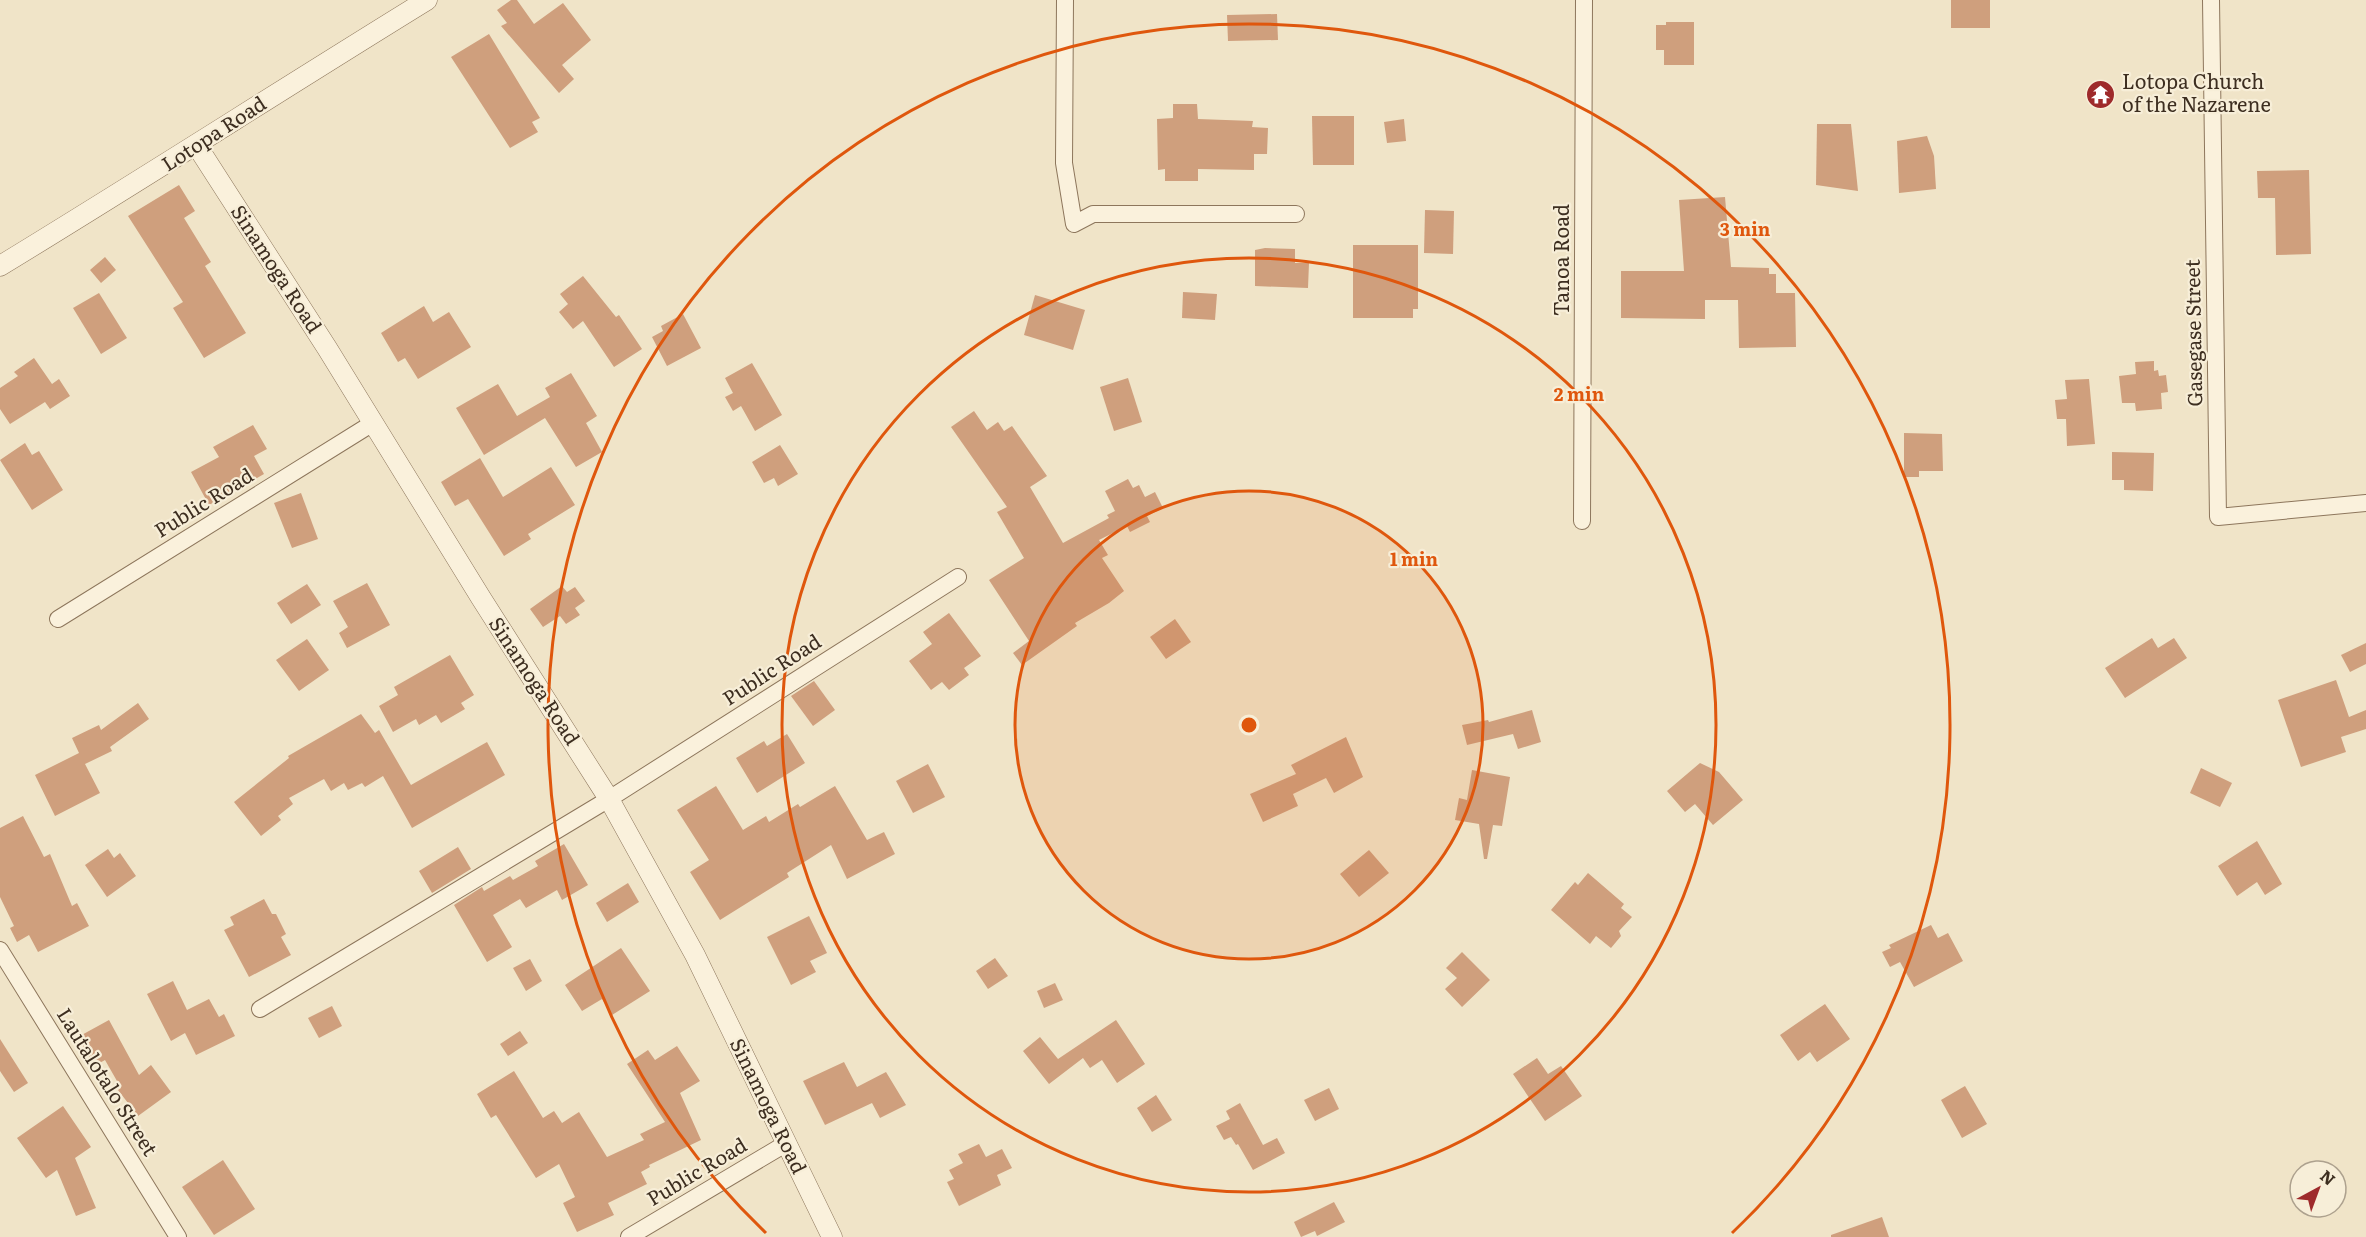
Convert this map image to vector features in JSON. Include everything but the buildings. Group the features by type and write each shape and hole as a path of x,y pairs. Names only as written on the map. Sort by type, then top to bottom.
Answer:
{"street":[{"name":"Lotopa Road","path":"0,266 197,146 261,103 427,0"},
{"path":"1065,0 1064,163 1074,224 1093,214 1296,214"},
{"name":"Tanoa Road","path":"1582,521 1584,0"},
{"name":"Gasegase Street","path":"2211,0 2218,517 2366,503"},
{"name":"Sinamoga Road","path":"197,146 609,799 695,955 832,1237"},
{"name":"Public Road","path":"58,619 373,423"},
{"name":"Public Road","path":"260,1009 609,799 958,577"},
{"name":"Lautalotalo Street","path":"0,950 178,1237"},
{"name":"Public Road","path":"629,1237 787,1143"}],"place":[{"name":"Lotopa Church of the Nazarene","path":"2101,94"}]}
